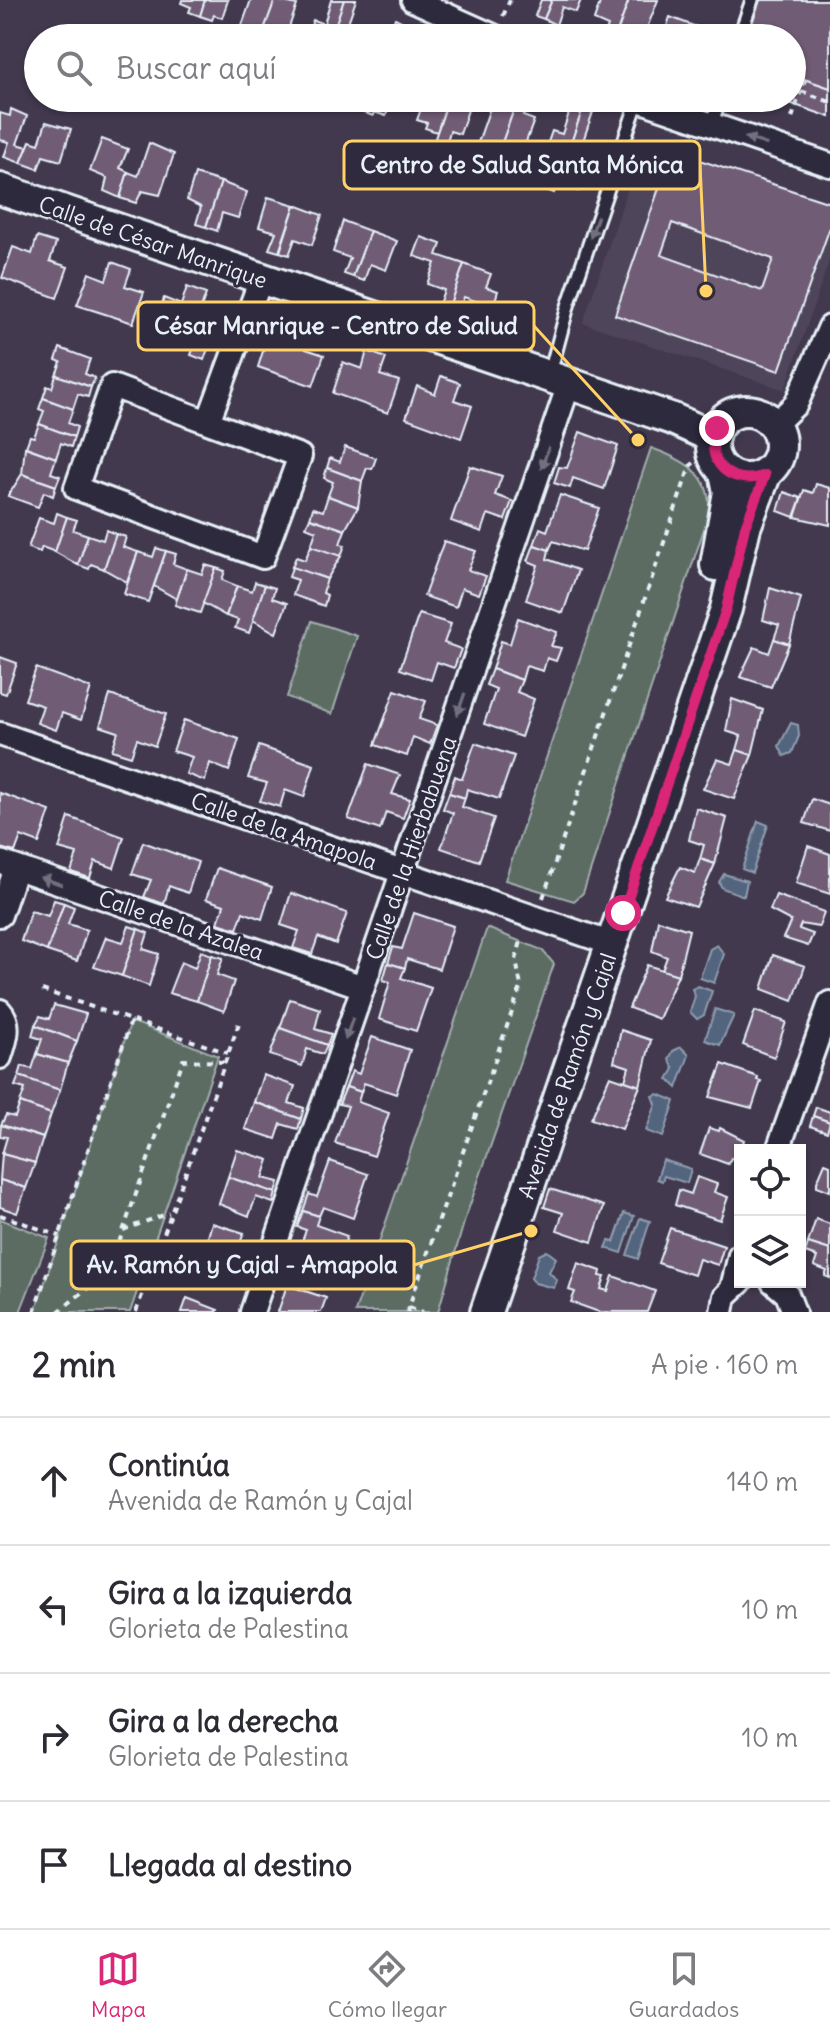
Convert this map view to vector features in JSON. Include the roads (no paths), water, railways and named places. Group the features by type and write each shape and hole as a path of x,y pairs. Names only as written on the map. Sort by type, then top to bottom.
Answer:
{"street":[{"path":"413,0 483,24"},
{"path":"672,112 830,165"},
{"name":"Calle de César Manrique","path":"0,189 559,380 713,437"},
{"path":"208,422 261,279"},
{"path":"774,425 796,404 830,327"},
{"name":"Calle de la Hierbabuena","path":"252,1312 403,871 559,380"},
{"path":"112,386 208,422 300,456 263,557 76,488 112,386"},
{"path":"740,411 759,413 774,425 781,446 779,458 765,475 744,480 725,472 714,456 713,437 723,420 740,411"},
{"name":"Avenida de Ramón y Cajal","path":"486,1312 710,602 729,492 725,472"},
{"name":"Avenida de Ramón y Cajal","path":"467,1312 726,609 745,527 765,475"},
{"name":"Calle de la Amapola","path":"0,734 604,941"},
{"path":"0,915 8,865"},
{"name":"Calle de la Azalea","path":"8,865 363,987"},
{"path":"780,1144 830,1003"},
{"path":"0,1011 5,1016 7,1035 0,1057"},
{"path":"726,1300 734,1274"}],"lane":[{"path":"744,24 752,0"},
{"path":"559,380 568,306 632,112"},
{"path":"711,126 716,112"}],"water":[{"path":"791,723 798,725 799,736 792,753 784,756 779,746"},
{"path":"758,821 768,825 752,873 742,869"},
{"path":"724,874 747,881 744,896 722,888 719,882"},
{"path":"717,945 724,954 714,983 700,978 710,949"},
{"path":"698,986 712,991 704,1015 697,1019 690,1012 695,996 692,989"},
{"path":"715,1009 734,1015 720,1045 705,1040"},
{"path":"681,1047 689,1055 677,1088 668,1079 674,1069 669,1059 673,1051"},
{"path":"658,1094 675,1101 663,1137 646,1131 656,1104 653,1096"},
{"path":"663,1160 691,1169 687,1183 664,1176 662,1181 657,1179"},
{"path":"624,1213 634,1216 622,1253 606,1248 609,1241 614,1242"},
{"path":"640,1218 650,1221 638,1259 627,1255"},
{"path":"547,1251 556,1258 549,1272 557,1280 554,1288 535,1283 531,1278 539,1255"}],"place":[{"name":"Centro de Salud Santa Mónica","path":"706,291"},
{"name":"César Manrique - Centro de Salud","path":"638,440"},
{"name":"Av. Ramón y Cajal - Amapola","path":"531,1231"}]}
